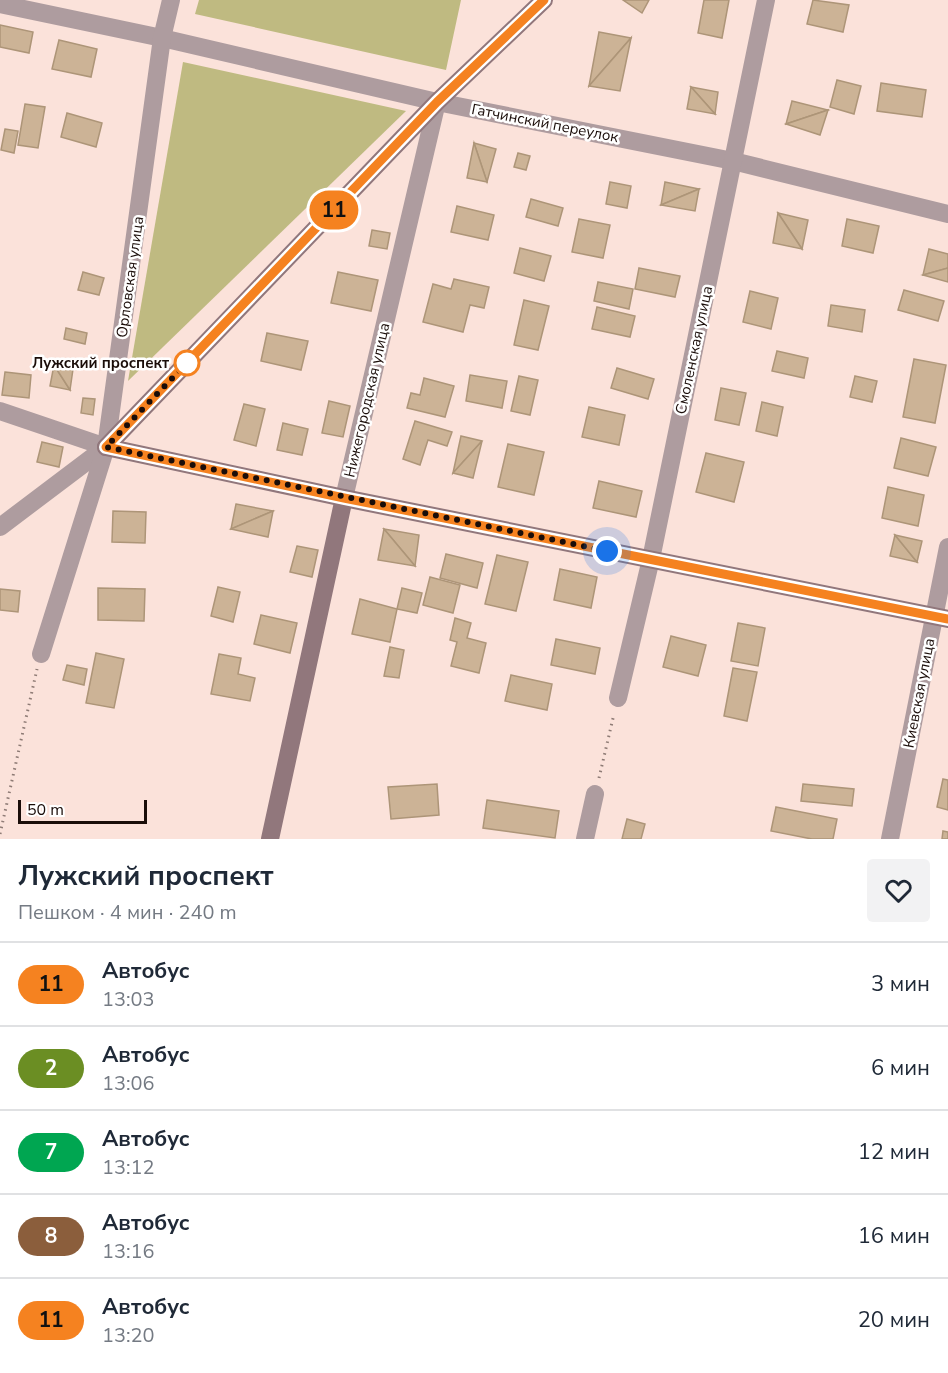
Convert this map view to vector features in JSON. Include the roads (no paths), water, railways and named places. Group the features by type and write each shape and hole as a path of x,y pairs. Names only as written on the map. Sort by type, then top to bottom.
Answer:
{"street":[{"name":"Орловская улица","path":"41,654 106,447 162,38 171,0"},
{"path":"0,527 106,447 437,102 544,0"},
{"name":"Смоленская улица","path":"618,698 651,559 766,0"},
{"name":"Гатчинский переулок","path":"0,4 162,38 437,102 733,161 948,214"},
{"name":"Нижегородская улица","path":"270,839 344,498 437,102"},
{"path":"0,411 106,447 344,498 941,617"},
{"name":"Киевская улица","path":"890,839 941,617 948,547"},
{"path":"585,839 595,794"}],"place":[{"name":"Лужский проспект","path":"187,363"}]}
